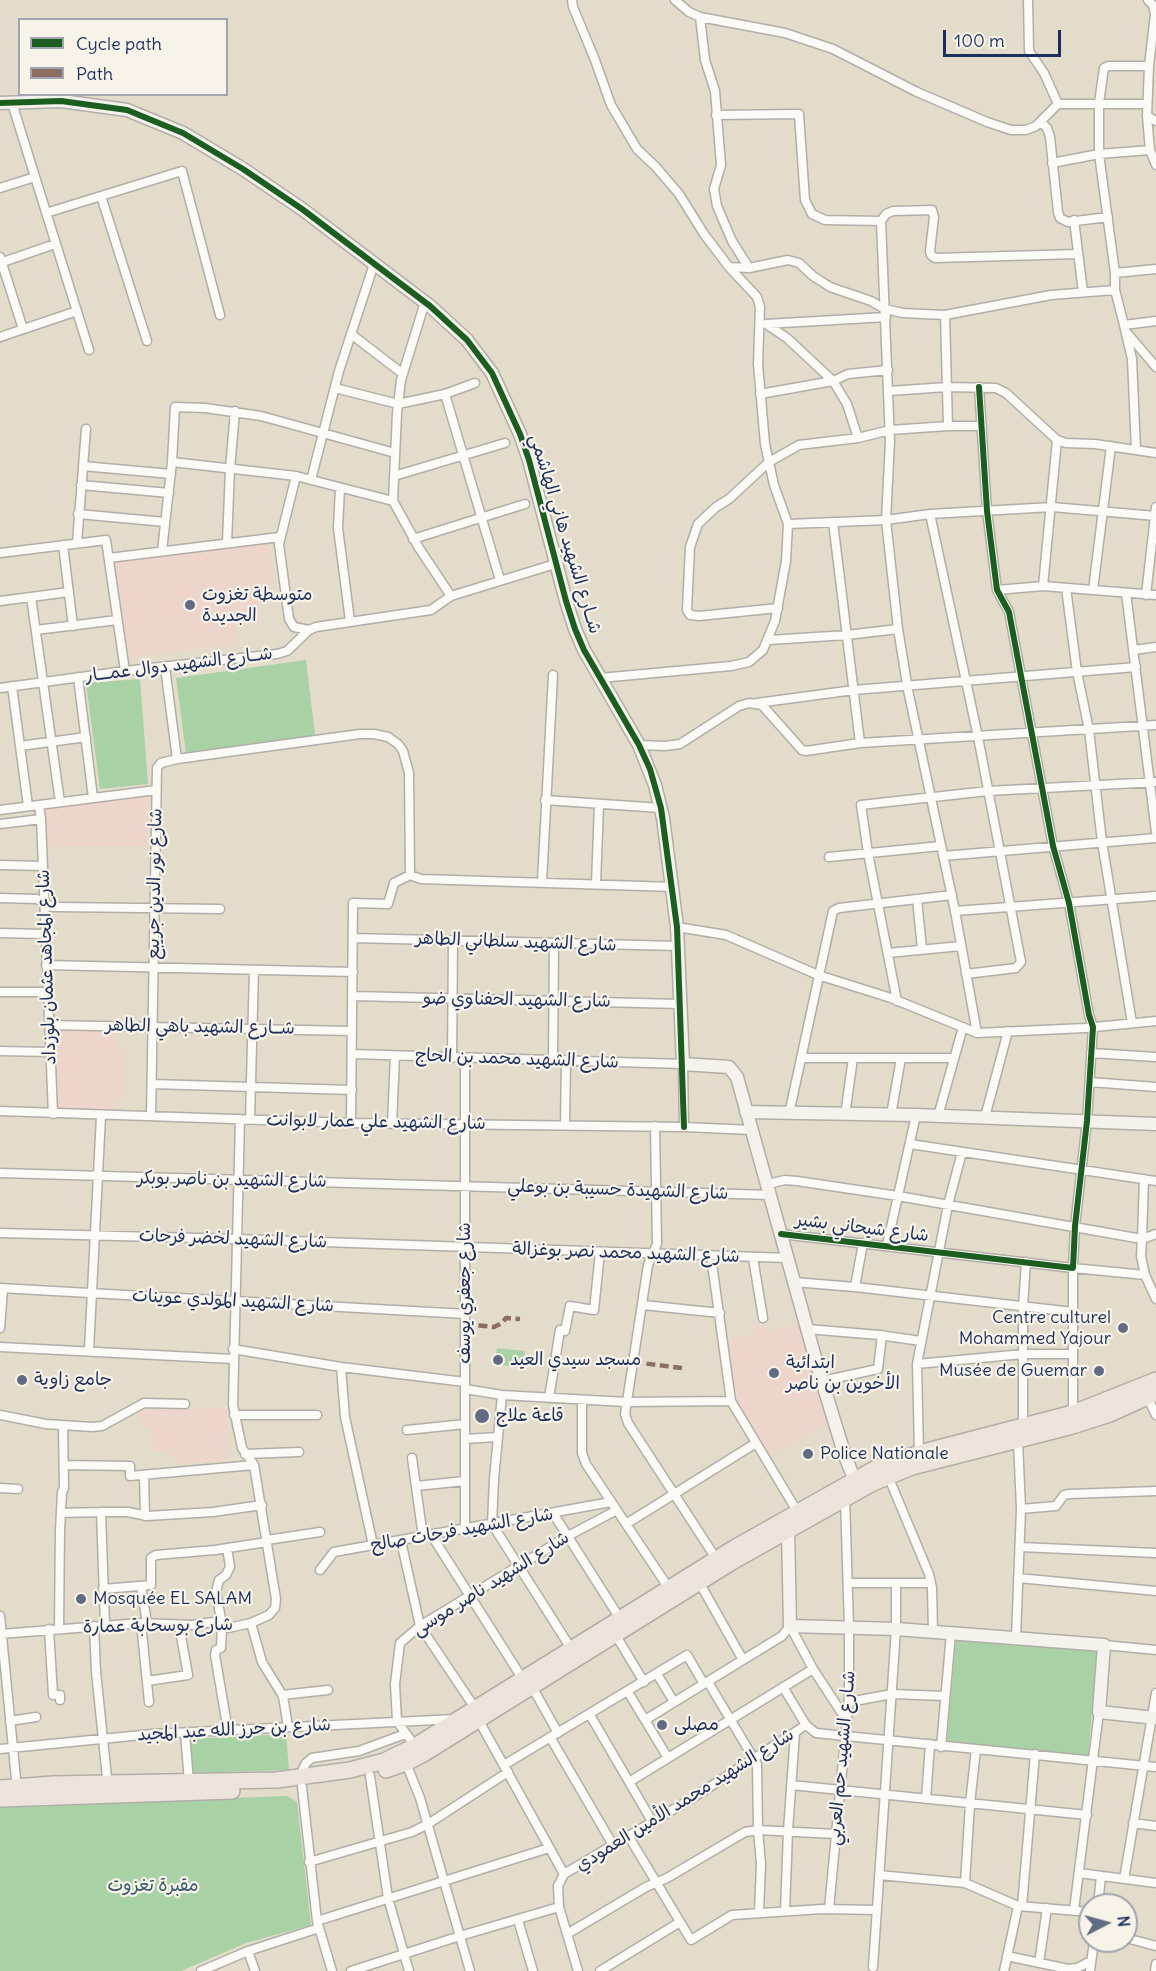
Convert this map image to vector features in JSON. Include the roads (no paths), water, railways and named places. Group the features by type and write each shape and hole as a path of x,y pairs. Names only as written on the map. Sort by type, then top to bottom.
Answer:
{"highway":[{"path":"108,1790 189,1782 326,1784 370,1776 406,1762 461,1723 573,1653 619,1617 668,1587 845,1499 863,1482 891,1462 1073,1413 1156,1380"},
{"path":"573,1653 615,1634 699,1582 720,1563 797,1511 863,1482 912,1467 1069,1427 1110,1414 1152,1394"},
{"path":"0,1788 17,1792 303,1782 372,1765 410,1740 461,1723"},
{"path":"0,1799 17,1792"}],"street":[{"path":"572,0 573,8 611,105 637,149 680,194 704,234 729,267 757,297 763,324 758,364 765,444 774,485 788,524 786,561 778,608 769,640 755,659 742,664 600,678"},
{"path":"675,0 689,12 700,17 785,33 833,50 917,92 1003,128 1026,130 1041,122 1058,104 1147,104"},
{"path":"1028,0 1029,51 1044,73 1058,104"},
{"path":"1148,0 1153,5 1155,14 1149,66 1147,116 1150,150 1156,164"},
{"path":"700,17 705,60 715,91 721,165 714,189 717,206 732,241 749,268"},
{"path":"1136,450 1134,377 1132,359 1115,290 1115,273 1099,153 1099,103 1104,68 1149,66"},
{"name":"شــارع الشهيد هاني الهاشمي","path":"6,103 61,101 127,110 183,133 243,169 302,209 424,302 467,340 492,373 520,434 575,628 600,678 639,745 650,770 661,808 677,927 684,1127"},
{"path":"6,103 34,177 89,350"},
{"path":"716,115 799,114 805,200 813,214 825,220 881,221"},
{"path":"1147,116 1156,121"},
{"path":"1041,122 1049,132 1060,218 1068,222 1108,217"},
{"path":"1052,163 1099,153 1150,150"},
{"path":"46,213 182,171 220,315"},
{"path":"0,188 34,177"},
{"path":"100,196 147,341"},
{"path":"977,1033 952,895 918,740 898,629 886,520 890,391 881,221 886,214 893,212 932,210 934,217 930,251 935,258 1078,254"},
{"path":"1074,220 1083,292"},
{"path":"22,329 1,261 55,244"},
{"path":"729,267 749,268 788,260 800,263 813,276 830,287 871,301 886,313"},
{"path":"311,480 335,388 374,264"},
{"path":"1115,273 1156,269"},
{"path":"763,324 886,313 945,315 1051,295 1115,290"},
{"path":"424,302 403,374 398,404 393,501 413,538 451,596"},
{"path":"0,336 77,311"},
{"path":"945,315 948,426"},
{"path":"1125,328 1156,321"},
{"path":"763,324 787,338 833,381 847,404 858,438"},
{"path":"1125,328 1156,367"},
{"path":"351,334 403,374"},
{"path":"760,394 833,381 848,374 888,370"},
{"path":"335,388 398,404 408,404 475,383"},
{"path":"890,391 947,387 996,388 1006,393 1057,440 1066,443 1111,446 1156,453"},
{"path":"979,387 987,512 997,590 1008,608 1053,846 1069,903 1093,1027 1087,1121 1075,1226 1073,1413"},
{"path":"445,394 500,580"},
{"path":"162,551 171,474 175,407 236,411 261,416 396,453"},
{"path":"227,543 230,469 236,411"},
{"path":"778,608 690,615 687,610 690,548 698,524 769,462 799,445 858,438 890,430 982,426"},
{"path":"76,543 86,429"},
{"path":"1043,586 1057,440"},
{"path":"394,476 505,443"},
{"path":"1093,590 1111,446"},
{"path":"172,462 296,476 393,501"},
{"path":"83,466 171,474"},
{"path":"296,476 280,537 289,619 294,627 309,630"},
{"path":"81,485 169,493"},
{"path":"340,488 338,528 350,621"},
{"path":"413,538 525,504"},
{"path":"788,524 886,520 930,514 1052,507 1156,513 1146,595"},
{"path":"78,514 165,522"},
{"path":"930,514 978,737 1020,965 1016,968 966,974"},
{"path":"833,522 860,743"},
{"path":"109,558 280,537"},
{"path":"0,553 106,540 125,671"},
{"path":"63,545 73,626"},
{"name":"شــارع الشهيد دوال عمـــار","path":"0,688 277,654 287,651 309,630 326,624 431,610 451,596 555,564"},
{"path":"997,590 1043,586 1156,595"},
{"path":"1066,588 1077,672 1089,730 1102,842 1132,1023"},
{"path":"0,601 69,592"},
{"path":"1126,593 1153,783 1156,832"},
{"path":"31,597 60,802"},
{"path":"36,630 117,620"},
{"path":"769,640 898,629"},
{"path":"1134,650 1156,647"},
{"path":"165,667 177,759 360,734 388,737 398,744 403,751 409,773 410,875"},
{"path":"639,745 680,744 739,706 756,703 854,690 1136,667"},
{"path":"542,882 554,675"},
{"path":"78,677 93,798"},
{"path":"12,686 28,806"},
{"path":"756,703 762,705 802,750 809,751 860,743 1156,725"},
{"path":"20,746 86,737"},
{"name":"شارع نور الدين جريبع","path":"151,1116 156,789 161,763 177,759"},
{"path":"897,1000 868,853 861,805 988,791 1153,783"},
{"path":"0,810 156,789"},
{"path":"545,800 661,808"},
{"name":"شارع المجاهد عثمان بلوزداد","path":"39,804 53,1114"},
{"path":"596,884 599,804"},
{"path":"0,824 41,819"},
{"path":"829,857 868,853 999,851 1156,838"},
{"path":"0,865 43,866"},
{"path":"351,1123 353,903 388,904 394,883 410,875 421,879 673,887"},
{"path":"789,1114 833,911 839,908 952,895"},
{"path":"955,911 1156,896"},
{"path":"0,898 37,899 58,907 220,909"},
{"path":"917,899 922,949"},
{"path":"677,927 726,935 818,975 897,1000 977,1033 1156,1021"},
{"path":"0,933 45,934"},
{"name":"شارع الشهيد سلطاني الطاهر","path":"353,938 678,946"},
{"path":"452,1058 453,940"},
{"path":"553,1059 554,943"},
{"path":"888,953 961,946"},
{"path":"46,965 353,972"},
{"path":"254,970 250,1086 238,1180 233,1354 234,1415 244,1453 254,1465 267,1541"},
{"path":"0,992 47,992"},
{"name":"شارع الشهيد الحفناوي ضو","path":"353,996 681,1004"},
{"name":"شــارع الشهيد باهي الطاهر","path":"48,1025 352,1031"},
{"path":"938,1116 963,1027"},
{"path":"985,1117 1008,1031"},
{"path":"0,1051 49,1052"},
{"path":"1091,1053 1156,1058"},
{"name":"شارع الشهيد محمد بن الحاج","path":"352,1054 683,1064"},
{"path":"392,1124 395,1056"},
{"name":"شارع جعفري يوسف","path":"465,1058 465,1528"},
{"path":"801,1058 954,1058"},
{"path":"845,1115 853,1058"},
{"path":"891,1115 901,1058"},
{"path":"565,1125 566,1060"},
{"path":"683,1064 729,1067 736,1077 844,1456 863,1482"},
{"path":"1090,1082 1156,1087"},
{"path":"152,1084 352,1090"},
{"name":"شارع الشهيد علي عمار لابوانت","path":"0,1112 392,1124 655,1126 752,1130"},
{"path":"746,1112 985,1117 1156,1124"},
{"path":"887,1245 916,1115"},
{"path":"89,1350 101,1116"},
{"path":"655,1126 657,1244 648,1265 625,1414 628,1423 720,1563"},
{"path":"910,1144 1156,1181"},
{"path":"919,1453 917,1364 948,1205 962,1152"},
{"name":"شارع الشهيد بن ناصر بوبكر","path":"0,1173 465,1185"},
{"path":"1144,1179 1142,1256 1145,1275 1156,1299"},
{"name":"شارع الشهيدة حسيبة بن بوعلي","path":"465,1185 656,1191 769,1190 784,1180 797,1181 898,1196 1142,1239"},
{"name":"شارع الشهيد لخضر فرحات","path":"0,1233 465,1247"},
{"name":"شارع شيحاني بشير","path":"781,1234 1145,1275"},
{"path":"1142,1239 1156,1234"},
{"path":"855,1287 863,1243"},
{"name":"شارع الشهيد محمد نصر بوغزالة","path":"465,1247 788,1258"},
{"path":"549,1398 560,1330 565,1331 570,1306 594,1310 600,1252"},
{"path":"711,1256 731,1401 797,1511"},
{"path":"753,1258 763,1318"},
{"path":"1023,1426 1023,1306 1026,1262"},
{"path":"794,1281 1073,1312"},
{"path":"0,1328 1,1288"},
{"name":"شارع الشهيد المولدي عوينات","path":"1,1288 465,1314"},
{"path":"642,1305 720,1313"},
{"path":"807,1329 882,1335 921,1341"},
{"path":"822,1381 878,1369 882,1335"},
{"path":"0,1347 233,1354 341,1367 465,1386 502,1395 626,1402 731,1401"},
{"path":"917,1364 1023,1354 1073,1354"},
{"path":"341,1367 345,1417 373,1545"},
{"path":"1152,1394 1156,1415"},
{"path":"502,1395 492,1524 573,1653"},
{"path":"582,1400 582,1454 586,1464 668,1587"},
{"path":"0,1414 63,1426 102,1426 144,1402 185,1404"},
{"path":"234,1415 317,1415"},
{"path":"407,1430 465,1424"},
{"path":"59,1628 63,1426"},
{"path":"465,1439 497,1437"},
{"path":"1016,1637 1021,1509 1018,1441"},
{"path":"626,1524 756,1443"},
{"path":"244,1453 299,1452"},
{"path":"412,1458 427,1536 470,1595 527,1681 613,1845"},
{"path":"64,1465 130,1466 130,1476 254,1465"},
{"path":"144,1475 145,1516"},
{"path":"888,1476 931,1583 933,1632"},
{"path":"416,1486 465,1481"},
{"path":"0,1488 18,1489"},
{"path":"1021,1509 1056,1506 1064,1495 1069,1494 1156,1491"},
{"name":"شـارع الشهيد حم العربي","path":"829,1909 849,1702 845,1499"},
{"name":"شارع الشهيد فرحات صالح","path":"320,1570 334,1552 611,1502"},
{"path":"61,1514 128,1512 145,1516 213,1512 262,1505"},
{"name":"شارع الشهيد ناصر موسى","path":"410,1740 397,1721 394,1684 400,1643 420,1626 470,1595 568,1536 617,1510"},
{"path":"101,1512 105,1625"},
{"path":"553,1513 619,1617"},
{"path":"788,1529 790,1626 813,1669 847,1721"},
{"path":"103,1589 151,1585 151,1558 156,1555 227,1548 320,1532"},
{"name":"شارع بوسحابة عمارة","path":"0,1634 144,1623 179,1625 213,1622 228,1628 251,1623 269,1615 275,1608 276,1599 267,1541"},
{"path":"400,1541 420,1626 477,1713 564,1874 558,1886 559,1907 578,1971"},
{"path":"1020,1547 1156,1553"},
{"path":"227,1548 230,1567 219,1581 216,1592 222,1625 221,1648 216,1650 215,1655 228,1731"},
{"path":"1018,1578 1156,1591"},
{"path":"699,1582 743,1660"},
{"path":"848,1583 931,1583"},
{"path":"873,1968 896,1629 896,1583"},
{"path":"141,1586 149,1702"},
{"path":"0,1616 17,1792"},
{"path":"251,1623 260,1658 282,1695 288,1727"},
{"path":"147,1681 188,1675 179,1625"},
{"path":"94,1626 108,1790"},
{"path":"790,1626 896,1629 1156,1650"},
{"path":"645,1720 783,1636 790,1626"},
{"path":"49,1629 53,1695 60,1695 60,1700"},
{"path":"940,1747 951,1633"},
{"path":"615,1634 644,1682"},
{"path":"1074,1910 1099,1712 1104,1645"},
{"path":"309,1862 412,1832 428,1824 554,1735 687,1655 730,1719 754,1759 758,1771 758,1830 761,1864 759,1913"},
{"path":"629,1782 813,1669"},
{"path":"657,1674 674,1702"},
{"path":"783,1687 806,1725 816,1733 1156,1767"},
{"path":"282,1695 328,1690"},
{"path":"628,1692 668,1758"},
{"path":"1124,1879 1156,1693"},
{"path":"849,1702 892,1694 945,1696"},
{"path":"1099,1712 1153,1717"},
{"path":"590,1714 653,1823"},
{"path":"10,1720 36,1717"},
{"name":"شارع بن حرز الله عبد المجيد","path":"0,1749 102,1739 288,1727 397,1721 461,1723"},
{"name":"شارع الشهيد محمد الأمين العمودي","path":"564,1874 653,1823 806,1725"},
{"path":"185,1733 189,1782"},
{"path":"785,1911 795,1733"},
{"path":"926,1799 930,1744"},
{"path":"965,1883 976,1749"},
{"path":"1004,1971 1020,1906 1035,1754"},
{"path":"406,1762 428,1824 470,1971"},
{"path":"370,1776 388,1898 409,1971"},
{"path":"303,1782 309,1862 317,1924 333,1971"},
{"path":"791,1785 1087,1815"},
{"path":"1133,1823 1156,1826"},
{"path":"567,1934 745,1832 758,1830 835,1834"},
{"path":"629,1837 691,1940 732,1915 829,1909 877,1910"},
{"path":"201,1971 248,1950 388,1898 549,1848"},
{"path":"1079,1873 1156,1883"},
{"path":"879,1875 965,1883 1020,1906 1078,1910"},
{"path":"1099,1893 1101,1876"},
{"path":"351,1971 559,1907"},
{"path":"1039,1963 1047,1908"},
{"path":"518,1920 533,1971"},
{"path":"600,1971 680,1922"},
{"path":"1138,1941 1156,1946"},
{"path":"248,1950 255,1971"},
{"path":"1007,1956 1072,1969 1090,1966"},
{"path":"1155,1971 1156,1964"}],"place":[{"name":"متوسطة تغزوت الجديدة","path":"190,605"},
{"name":"Centre culturel Mohammed Yajour","path":"1123,1328"},
{"name":"مسجد سيدي العيد","path":"498,1360"},
{"name":"Musée de Guemar","path":"1099,1371"},
{"name":"ابتدائية الأخوين بن ناصر","path":"774,1373"},
{"name":"جامع زاوية","path":"22,1380"},
{"name":"قاعة علاج","path":"482,1416"},
{"name":"Police Nationale","path":"808,1454"},
{"name":"Mosquée EL SALAM","path":"81,1599"},
{"name":"مصلى","path":"662,1725"}],"park label":[{"name":"مقبرة تغزوت","path":"153,1886"}]}
